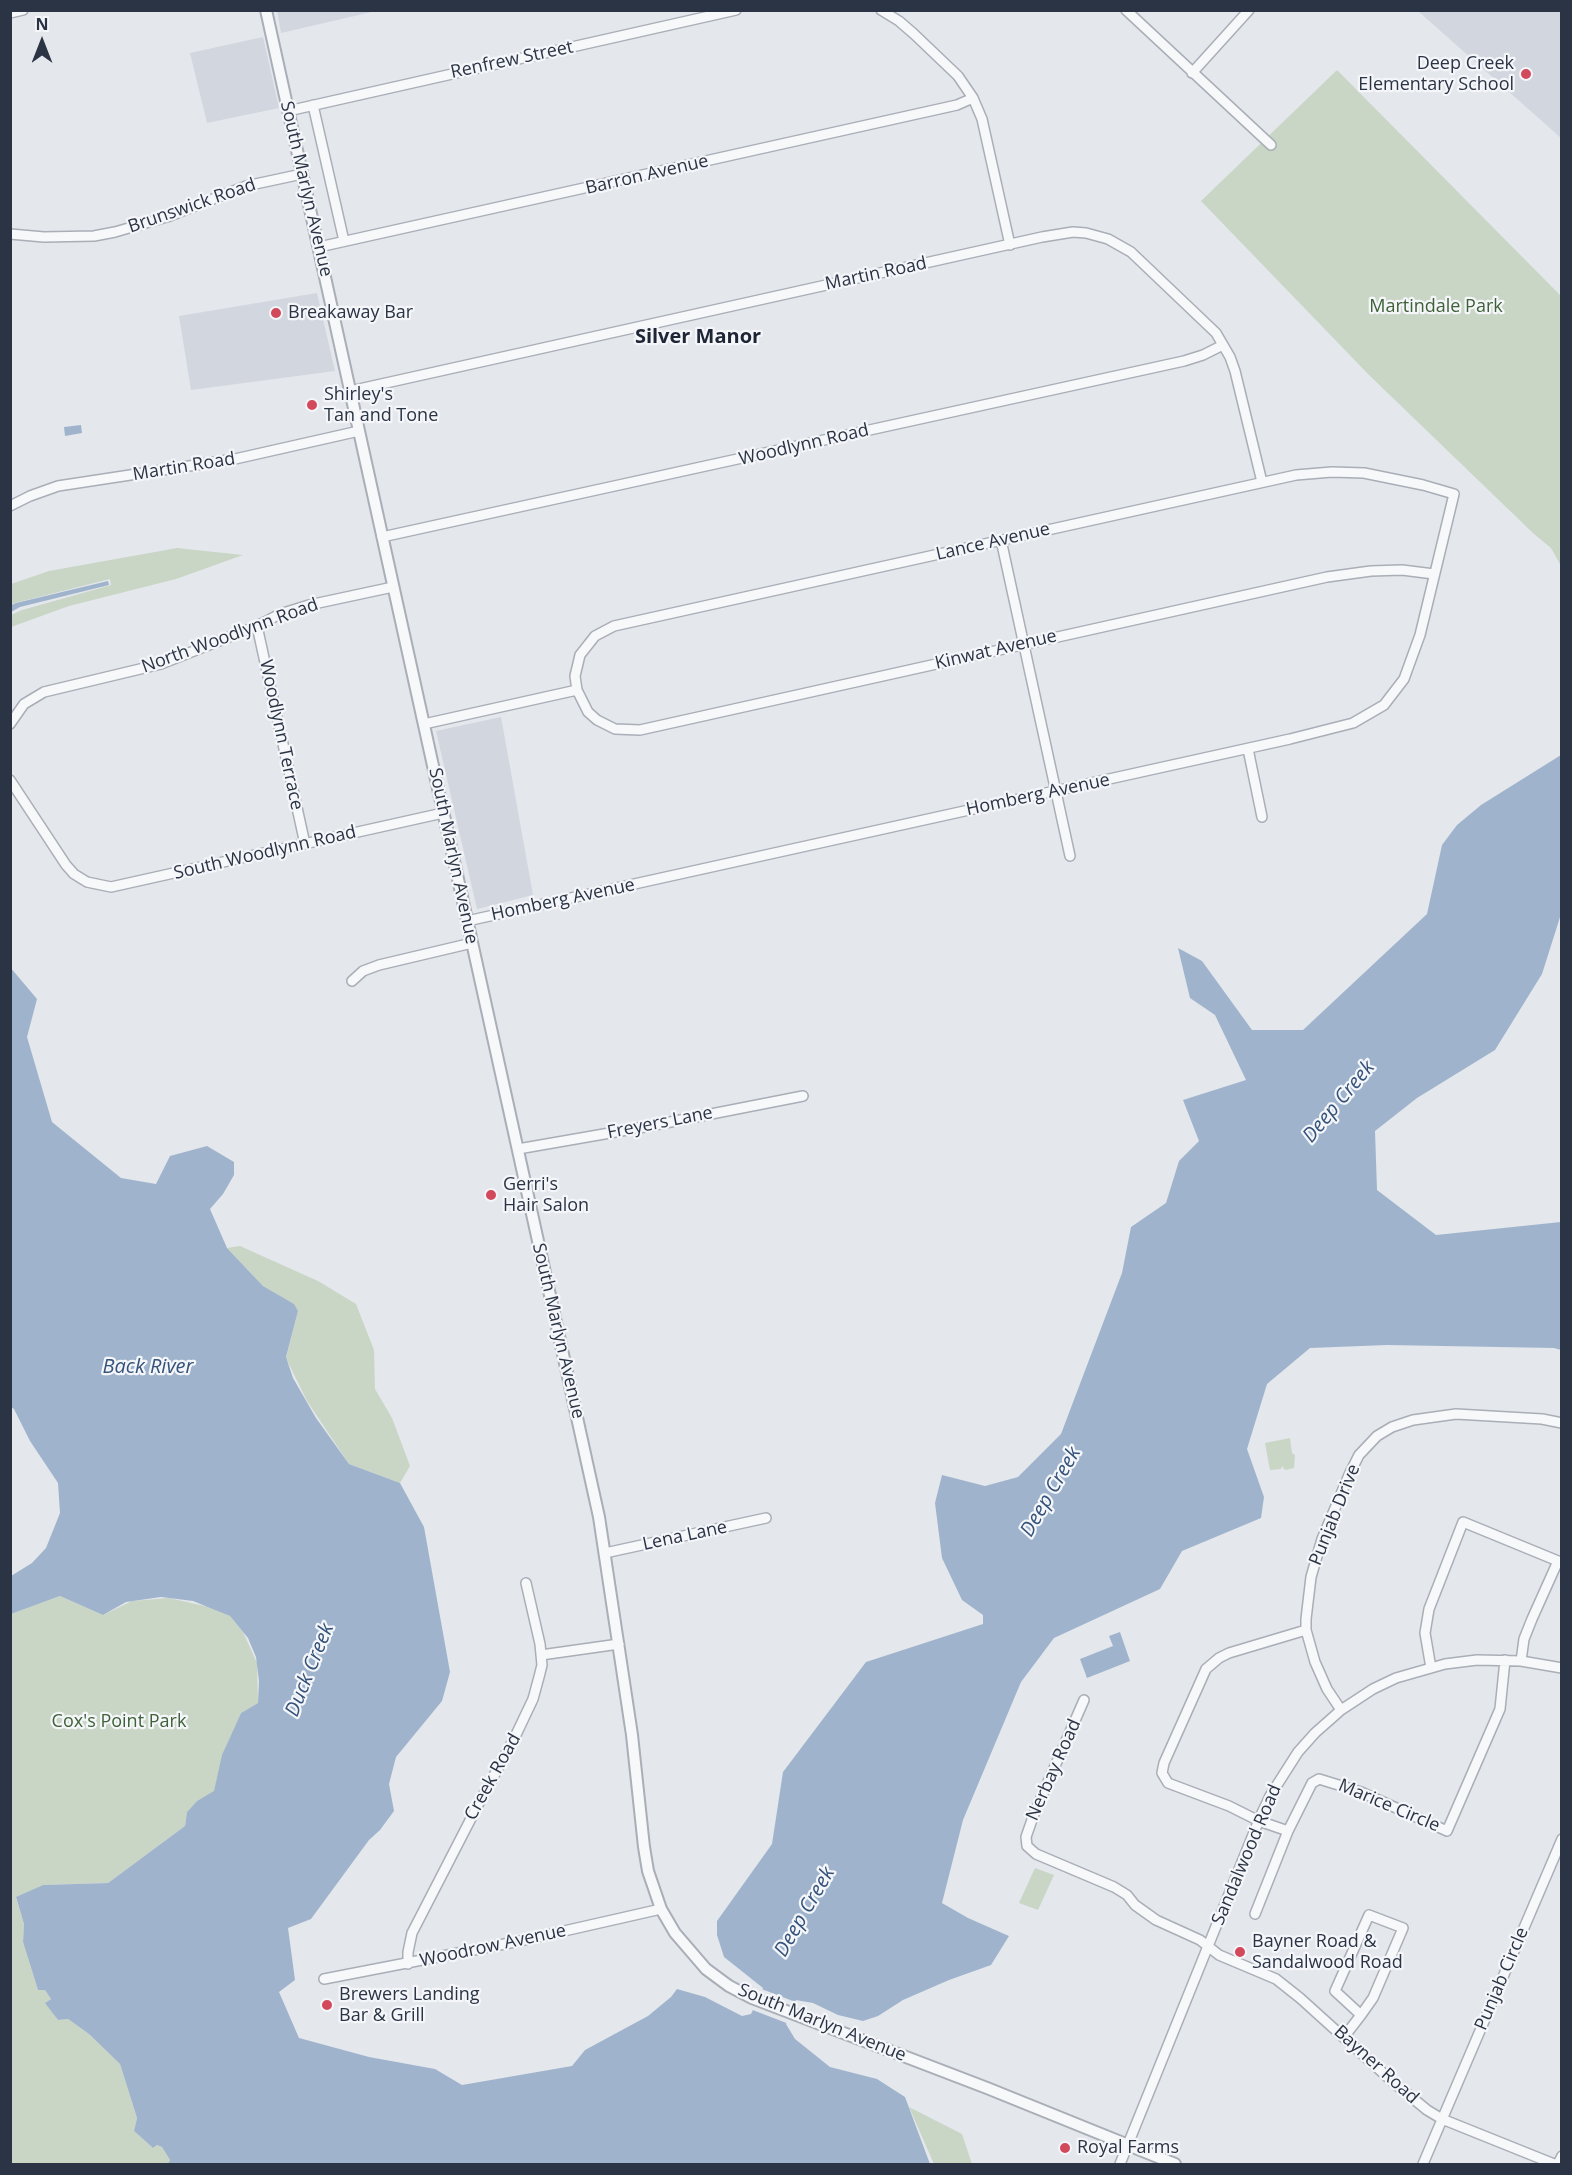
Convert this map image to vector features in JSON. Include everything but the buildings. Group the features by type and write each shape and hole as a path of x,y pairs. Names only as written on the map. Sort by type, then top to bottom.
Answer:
{"street":[{"path":"10,13 23,10"},
{"name":"South Marlyn Avenue","path":"266,10 585,1454 620,1644 644,1847 648,1870 661,1909 675,1933 706,1969 729,1986 752,1998 987,2088 1175,2164"},
{"name":"Renfrew Street","path":"288,111 736,10"},
{"path":"881,10 899,21 958,76 973,98 982,119 1010,245"},
{"path":"1126,10 1271,145"},
{"path":"1192,73 1249,10"},
{"name":"Barron Avenue","path":"319,247 957,105 973,98"},
{"name":"South Marlyn Avenue","path":"313,105 344,241"},
{"name":"Brunswick Road","path":"10,234 44,237 94,236 115,232 170,216 246,186 302,174"},
{"name":"Martin Road","path":"350,391 1073,232 1097,235 1131,252 1207,323 1224,345 1240,386 1262,482"},
{"name":"Woodlynn Road","path":"382,537 1184,361 1224,345"},
{"name":"Martin Road","path":"10,506 58,486 236,459 359,431"},
{"name":"Lance Avenue","path":"577,690 575,676 580,655 595,636 614,626 1262,482 1316,472 1364,473 1454,494"},
{"name":"Homberg Avenue","path":"467,921 1248,749 1353,723 1384,705 1404,679 1413,658 1454,494"},
{"path":"1000,540 1070,856"},
{"name":"Kinwat Avenue","path":"577,690 584,706 597,720 615,729 640,730 1327,577 1381,570 1434,574"},
{"name":"North Woodlynn Road","path":"10,724 24,704 44,692 161,664 257,626 280,614 393,586"},
{"name":"Woodlynn Terrace","path":"257,626 305,844"},
{"path":"424,724 577,690"},
{"path":"1248,749 1262,817"},
{"name":"South Woodlynn Road","path":"10,780 66,865 74,874 87,882 100,886 123,885 443,813"},
{"path":"352,981 363,972 379,965 472,943"},
{"name":"Freyers Lane","path":"518,1149 658,1125 803,1096"},
{"name":"Punjab Drive","path":"1341,1710 1320,1676 1306,1630 1311,1577 1322,1539 1359,1455 1377,1436 1413,1420 1456,1414 1542,1419 1562,1423"},
{"name":"Lena Lane","path":"605,1553 766,1518"},
{"path":"1431,1668 1425,1633 1429,1609 1463,1522 1558,1560 1524,1639 1521,1661"},
{"name":"Creek Road","path":"408,1964 411,1933 522,1724 539,1677 542,1665 541,1655 526,1583"},
{"path":"1288,1831 1168,1783 1162,1773 1164,1763 1206,1669 1229,1653 1306,1630"},
{"path":"541,1655 620,1644"},
{"name":"Marice Circle","path":"1256,1914 1288,1831 1312,1783 1318,1779 1361,1792 1448,1832 1500,1709 1505,1660"},
{"name":"Sandalwood Road","path":"1120,2164 1259,1821 1270,1796 1298,1752 1341,1710 1373,1689 1396,1678 1464,1661 1521,1661 1562,1668"},
{"name":"Nerbay Road","path":"1084,1700 1031,1822 1026,1837 1027,1846 1036,1854 1114,1887 1156,1920 1200,1940 1208,1948"},
{"name":"Punjab Circle","path":"1424,2164 1562,1839"},
{"name":"Woodrow Avenue","path":"324,1979 408,1964 661,1909"},
{"path":"1344,2037 1361,2015 1373,1998 1403,1929 1370,1915 1335,1991 1361,2015"},
{"name":"Bayner Road","path":"1208,1948 1276,1979 1427,2110 1442,2119 1556,2164"},
{"path":"1556,2164 1562,2156"}],"shaded area":[{"path":"277,10 376,10 376,11 281,33"},
{"name":"Deep Creek Elementary School","path":"1418,11 1561,11 1561,138"},
{"path":"263,37 279,108 207,123 190,53"},
{"path":"317,293 335,371 191,390 179,316"},
{"path":"501,717 533,895 477,909 436,731"}],"green space":[{"name":"Martindale Park","path":"1337,70 1561,296 1561,566 1551,548 1369,375 1201,201"},
{"path":"177,548 243,555 176,579 69,606 11,627 11,615 22,610 111,585 110,579 11,604 11,584 49,571"},
{"path":"240,1246 318,1281 356,1304 374,1350 375,1389 392,1418 410,1466 400,1483 349,1464 307,1401 286,1358 298,1311 293,1304 263,1286 227,1248"},
{"path":"1290,1438 1292,1453 1295,1455 1294,1468 1285,1470 1282,1466 1281,1469 1270,1470 1265,1443"},
{"name":"Cox's Point Park","path":"60,1596 103,1615 132,1601 169,1598 209,1607 230,1616 243,1632 257,1663 258,1703 241,1713 225,1749 214,1792 197,1801 187,1812 185,1826 108,1883 43,1885 16,1898 24,1924 23,1942 38,1990 45,1990 51,1999 46,2002 58,2020 68,2019 89,2034 120,2064 137,2118 134,2131 153,2148 157,2145 162,2147 170,2160 168,2164 11,2164 11,1614"},
{"path":"1035,1868 1054,1875 1038,1910 1019,1903"},
{"path":"909,2107 962,2134 972,2164 934,2164"}],"water":[{"path":"81,425 82,433 65,436 64,427"},
{"path":"108,581 109,585 20,607 11,612 11,605 16,603"},
{"name":"Back River","path":"1561,755 1561,914 1542,974 1495,1050 1417,1098 1375,1131 1377,1190 1436,1235 1561,1222 1561,1350 1387,1345 1310,1348 1267,1384 1247,1449 1264,1497 1261,1518 1182,1551 1160,1589 1054,1638 1021,1682 963,1820 942,1903 968,1918 1009,1936 991,1965 903,2000 878,2016 863,2021 838,2015 813,2003 796,2000 786,2024 795,2039 830,2067 877,2079 905,2097 930,2164 168,2164 170,2160 162,2147 157,2145 153,2148 134,2131 137,2118 120,2064 89,2034 68,2019 58,2020 45,2003 51,1999 45,1990 38,1990 23,1942 24,1924 16,1897 43,1885 108,1883 185,1826 187,1812 197,1801 214,1791 222,1755 241,1713 258,1703 259,1681 256,1657 248,1638 230,1616 193,1601 161,1597 126,1602 103,1615 60,1596 11,1614 11,1576 32,1563 46,1548 60,1513 58,1483 11,1407 10,967 37,999 27,1037 52,1122 121,1178 156,1184 170,1156 207,1146 234,1162 234,1175 223,1194 210,1209 227,1248 263,1286 294,1304 298,1311 286,1357 293,1378 316,1418 349,1464 400,1483 424,1527 450,1672 442,1701 396,1757 389,1784 394,1811 380,1830 369,1840 311,1919 288,1928 295,1980 279,1992 299,2038 369,2057 435,2069 462,2085 572,2066 585,2050 648,2016 677,1989 705,1997 742,2016 751,2014 763,1988 724,1957 717,1935 717,1921 772,1844 783,1772 866,1662 983,1624 983,1615 962,1600 942,1558 935,1503 942,1475 985,1486 1018,1477 1061,1434 1122,1273 1131,1227 1166,1203 1179,1161 1199,1141 1183,1100 1246,1080 1215,1015 1190,998 1178,948 1202,961 1252,1030 1303,1030 1427,914 1442,845 1457,825 1481,805"},
{"path":"1120,1632 1130,1661 1087,1678 1080,1659 1113,1646 1109,1636"}],"pier":[{"path":"759,1988 798,2003 789,2024 750,2009"}],"place":[{"name":"Deep Creek Elementary School","path":"1526,74"},
{"name":"Breakaway Bar","path":"276,313"},
{"name":"Shirley's Tan and Tone","path":"312,405"},
{"name":"Gerri's Hair Salon","path":"491,1195"},
{"name":"Bayner Road & Sandalwood Road","path":"1240,1952"},
{"name":"Brewers Landing Bar & Grill","path":"327,2005"},
{"name":"Royal Farms","path":"1065,2148"}],"district":[{"name":"Silver Manor","path":"698,337"}],"water label":[{"name":"Deep Creek","path":"1339,1102"},
{"name":"Deep Creek","path":"1051,1492"},
{"name":"Duck Creek","path":"310,1670"},
{"name":"Deep Creek","path":"805,1912"}]}
